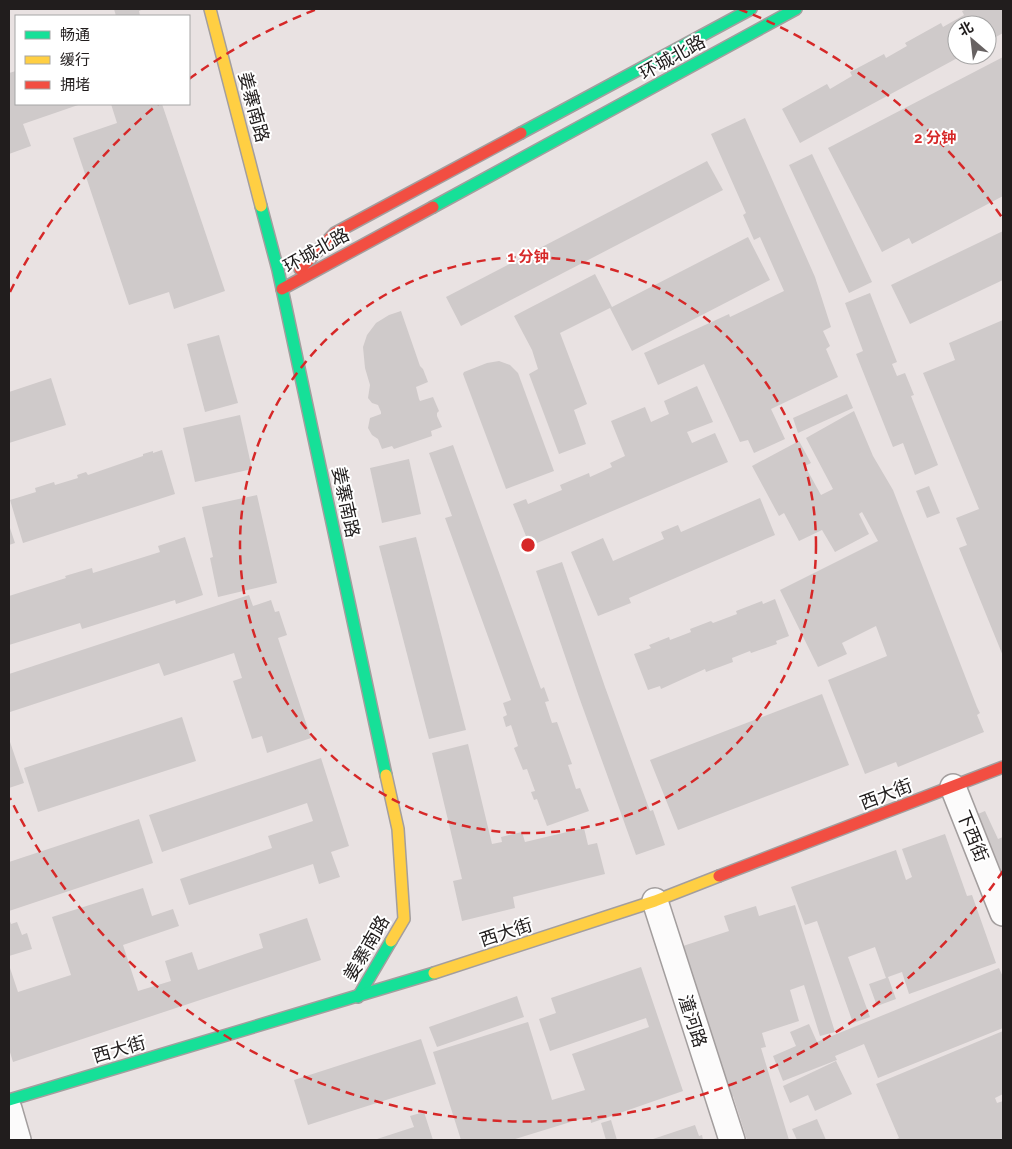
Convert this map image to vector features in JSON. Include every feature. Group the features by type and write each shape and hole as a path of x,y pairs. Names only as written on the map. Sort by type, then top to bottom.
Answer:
{"main road":[{"name":"姜寨南路","path":"210,9 278,270 398,829 404,919 358,997"},
{"name":"环城北路","path":"282,288 336,233 751,9"},
{"name":"环城北路","path":"282,288 796,9"},
{"name":"西大街","path":"9,1100 420,978 655,901 1003,767"}],"street":[{"name":"下西街","path":"953,787 1003,913"},
{"name":"潼河路","path":"655,901 732,1140"},
{"path":"9,1109 18,1140"}],"building":[{"path":"114,9 143,9 139,11 140,15 116,15"},
{"path":"967,9 1003,9 1003,33 997,36 997,15 964,15 962,11"},
{"path":"941,23 943,27 947,25 947,64 800,143 782,109 827,84 830,89 852,76 850,72 884,54 886,58 907,46 905,43"},
{"path":"1003,57 1003,196 912,244 909,238 882,252 828,148 988,65 997,65 997,60"},
{"path":"15,71 15,105 78,105 23,124 31,146 9,154 9,73"},
{"path":"111,105 162,105 225,291 174,309 169,292 129,305 73,138 117,123"},
{"path":"745,118 815,277 831,327 823,331 830,346 826,349 838,377 771,409 785,439 754,453 748,440 740,442 704,364 658,385 644,353 729,314 730,317 784,291 760,237 754,240 743,215 746,213 711,134"},
{"path":"812,154 872,282 849,293 789,165"},
{"path":"707,161 723,190 461,326 446,297"},
{"path":"1003,231 1003,280 910,324 891,285"},
{"path":"748,237 770,280 632,351 610,308 560,333 587,404 574,410 586,444 559,454 529,374 538,369 532,350 514,316 595,274 612,307"},
{"path":"870,293 897,362 892,364 897,376 905,373 914,395 911,396 938,465 915,475 903,443 893,447 856,354 863,351 845,303"},
{"path":"401,311 420,366 428,382 416,387 419,399 420,401 433,397 439,411 437,416 442,427 431,431 432,436 394,449 392,446 382,449 378,439 372,435 368,428 370,418 381,414 381,412 378,405 372,403 368,398 370,385 365,368 363,347 367,335 376,323 389,315"},
{"path":"1003,320 1003,656 959,548 967,545 956,518 979,509 923,373 955,360 949,343"},
{"path":"219,335 238,403 205,412 187,344"},
{"path":"499,361 510,365 518,373 554,471 506,489 463,374 487,363"},
{"path":"51,378 66,425 9,443 9,392"},
{"path":"697,386 713,422 687,432 692,443 715,433 728,462 530,546 513,504 526,499 528,504 562,490 560,485 589,473 590,477 612,467 610,463 625,456 611,421 645,407 651,422 669,414 664,401"},
{"path":"847,394 853,408 798,433 793,418"},
{"path":"854,411 873,456 893,490 980,713 977,715 984,732 898,767 896,762 865,774 828,680 887,656 876,626 842,643 847,654 818,667 780,590 878,541 862,512 859,514 869,534 835,552 822,530 799,541 784,513 779,516 752,466 799,441 811,463 805,466 821,495 833,489 806,438"},
{"path":"240,415 252,469 195,482 183,428"},
{"path":"453,445 541,689 544,687 549,701 545,702 552,723 557,722 572,764 568,765 576,789 580,788 589,811 547,826 537,799 534,800 531,792 535,791 527,769 523,770 514,748 518,746 511,725 506,727 503,717 507,715 503,703 511,700 445,518 452,516 429,453"},
{"path":"162,450 175,494 23,543 10,500 36,492 35,488 54,482 55,485 78,478 77,475 86,472 88,475 143,456 143,454"},
{"path":"409,459 421,514 382,523 370,468"},
{"path":"929,486 940,513 927,518 916,491"},
{"path":"257,495 277,583 218,597 210,558 213,557 202,507"},
{"path":"760,498 775,535 629,598 631,603 598,616 571,552 603,538 613,561 664,539 661,532 678,525 681,532"},
{"path":"9,525 15,543 9,545"},
{"path":"185,537 203,595 176,604 175,600 82,629 80,623 9,645 9,596 92,568 93,573 160,552 158,546"},
{"path":"416,537 466,730 429,739 379,546"},
{"path":"562,562 650,811 653,810 665,845 636,855 536,571"},
{"path":"249,595 253,606 271,600 275,612 279,611 287,635 278,638 311,738 267,753 262,736 252,739 233,681 242,678 234,653 164,676 159,663 10,712 9,674"},
{"path":"775,599 789,636 776,641 777,644 732,658 733,662 706,672 705,669 661,689 660,686 648,690 634,654 651,648 649,645 669,637 670,640 691,632 690,629 737,614 736,611 762,601 763,604"},
{"path":"822,694 849,765 678,830 650,760"},
{"path":"182,717 196,761 38,812 24,768"},
{"path":"9,739 24,783 9,788"},
{"path":"468,744 492,844 502,842 501,837 522,832 525,842 584,828 588,845 597,843 605,874 513,897 515,908 462,921 453,881 462,879 432,753"},
{"path":"321,758 349,846 331,852 340,877 319,884 313,864 189,905 180,879 272,848 268,836 313,821 307,803 162,852 149,815"},
{"path":"985,811 998,839 1003,837 1003,904 966,819"},
{"path":"139,819 153,863 9,911 9,862"},
{"path":"945,834 967,896 972,895 996,963 909,994 902,972 888,977 896,999 877,1006 869,984 886,978 875,947 848,957 870,1017 853,1023 817,921 805,925 791,887 896,850 906,880 912,877 902,849"},
{"path":"143,888 152,916 173,909 179,926 123,945 138,991 171,981 165,961 192,952 198,970 263,948 259,934 307,918 321,960 13,1062 9,1049 9,965 18,992 71,975 52,917"},
{"path":"795,905 835,1032 820,1036 804,985 790,990 799,1021 762,1033 766,1047 761,1048 789,1140 747,1140 733,1096 730,1098 683,946 729,931 724,916 756,906 759,916"},
{"path":"9,919 11,924 17,922 22,935 27,933 32,949 9,956"},
{"path":"641,967 683,1091 591,1123 590,1116 512,1140 461,1140 433,1052 528,1022 552,1100 585,1090 572,1054 649,1027 646,1018 550,1051 539,1019 556,1013 551,998"},
{"path":"999,968 1003,977 1003,1028 878,1078 864,1044 835,1056 837,1060 783,1081 773,1056 796,1046 790,1032 809,1024 817,1042"},
{"path":"517,996 524,1017 437,1047 429,1027"},
{"path":"1003,1031 1003,1094 995,1098 997,1103 1003,1101 1003,1140 894,1140 899,1138 876,1084"},
{"path":"421,1039 436,1084 308,1125 294,1080"},
{"path":"836,1061 852,1094 815,1111 808,1095 790,1103 783,1086"},
{"path":"424,1112 433,1140 374,1140 414,1127 410,1116"},
{"path":"817,1119 826,1140 797,1140 792,1129"},
{"path":"611,1120 617,1140 606,1140 601,1123"},
{"path":"695,1125 699,1136 702,1135 703,1140 650,1140"}],"traffic: fast":[{"path":"521,133 751,9"},
{"path":"433,207 796,9"},
{"path":"261,206 278,270 386,775"},
{"path":"358,997 391,941"},
{"path":"9,1100 434,973"}],"traffic: slow":[{"path":"210,9 261,206"},
{"path":"386,775 398,829 404,919 391,941"},
{"path":"434,973 655,901 719,876"}],"traffic: jam":[{"path":"300,269 335,233 521,133"},
{"path":"282,289 433,207"},
{"path":"719,876 1003,767"}]}
